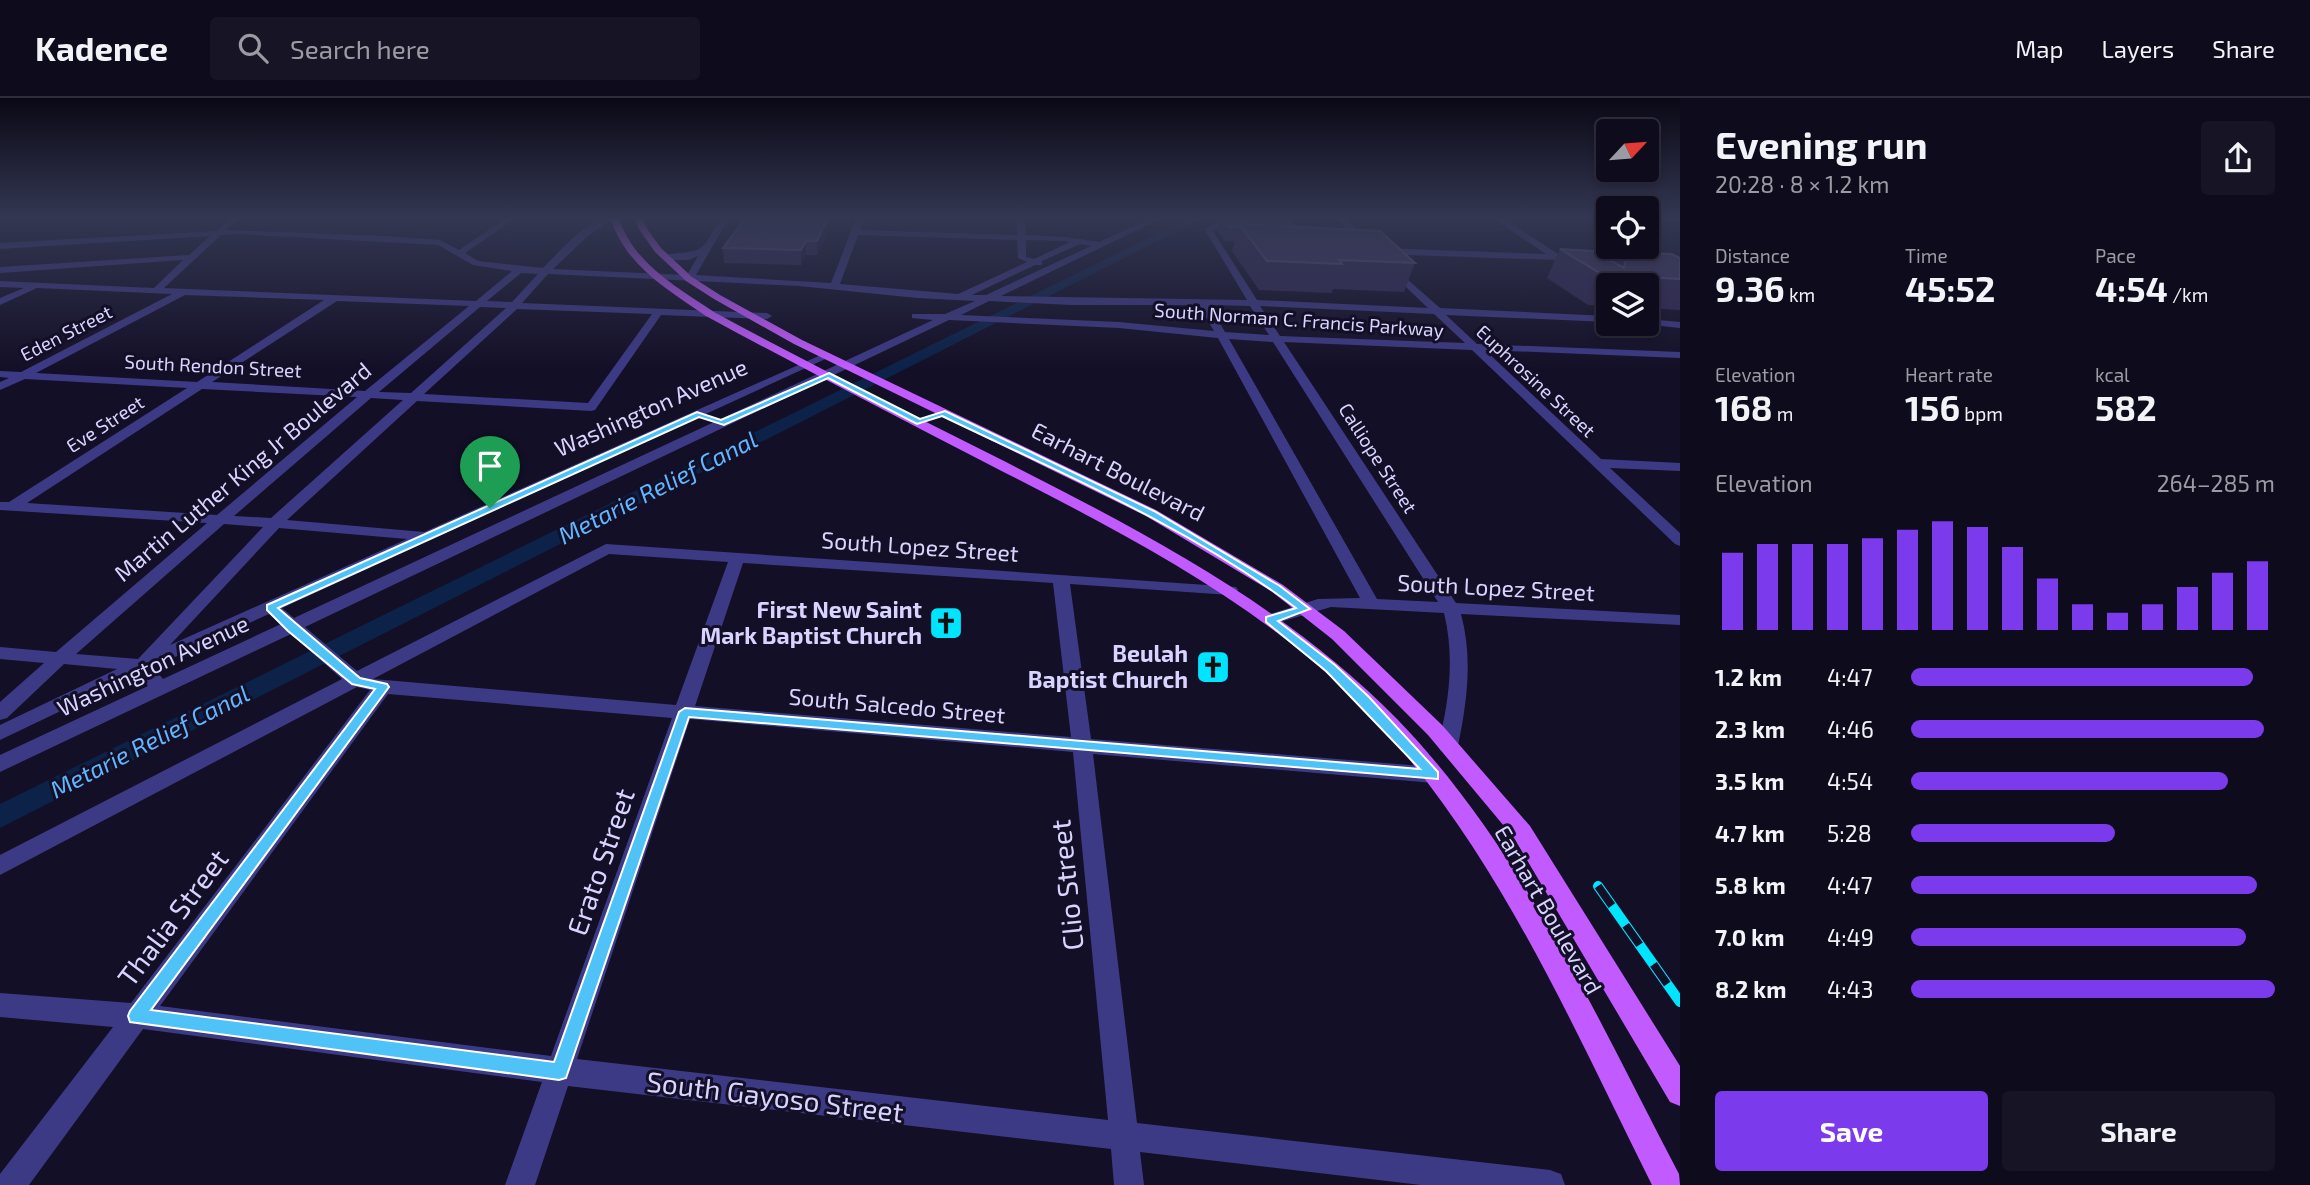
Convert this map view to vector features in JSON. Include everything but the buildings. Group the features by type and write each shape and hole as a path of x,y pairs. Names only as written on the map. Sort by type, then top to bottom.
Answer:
{"main road":[{"name":"Earhart Boulevard","path":"647,267 658,278 710,314 1151,542 1230,590 1356,692 1433,775 1511,886 1668,1185"},
{"name":"Earhart Boulevard","path":"676,267 689,279 750,316 827,356 1151,513 1234,561 1338,635 1388,682 1448,746 1521,832 1680,1092"},
{"path":"920,422 943,413"}],"street":[{"path":"2,270 50,267"},
{"path":"159,289 181,267"},
{"name":"South Norman C. Francis Parkway","path":"493,267 835,286 958,297 1108,303 1202,301 1596,317"},
{"path":"141,665 275,523 515,305 550,267"},
{"path":"689,279 696,267"},
{"path":"835,286 842,267"},
{"path":"958,297 1025,267"},
{"name":"Washington Avenue","path":"0,764 721,424 834,378 847,366 1053,267"},
{"name":"Calliope Street","path":"1230,267 1451,609 1460,646 1460,670 1458,706 1448,746"},
{"name":"Euphrosine Street","path":"1385,267 1476,348 1680,541"},
{"path":"1571,267 1578,271"},
{"name":"Martin Luther King Jr Boulevard","path":"0,713 220,520 519,270"},
{"path":"0,284 767,316"},
{"path":"0,302 40,285"},
{"name":"Eden Street","path":"0,387 186,291"},
{"name":"Eve Street","path":"4,509 336,297"},
{"path":"1202,301 1371,604"},
{"path":"1108,303 1097,313 1119,325"},
{"name":"South Rendon Street","path":"0,373 591,407 659,311"},
{"name":"South Norman C. Francis Parkway","path":"916,316 1119,325 1279,339 1680,355"},
{"path":"1659,320 1680,319"},
{"path":"1659,322 1680,325"},
{"path":"1659,326 1680,338"},
{"name":"Washington Avenue","path":"0,733 141,665 827,356"},
{"path":"699,414 721,424"},
{"path":"1597,463 1680,467"},
{"path":"4,509 275,523 426,537"},
{"name":"South Lopez Street","path":"356,681 606,549 1230,590"},
{"name":"Erato Street","path":"520,1185 737,557"},
{"name":"Clio Street","path":"1061,579 1083,746 1129,1185"},
{"name":"South Lopez Street","path":"1270,620 1331,602 1680,620"},
{"path":"0,866 356,681 271,607"},
{"path":"0,653 141,665 161,689"},
{"name":"South Salcedo Street","path":"356,681 383,687 1433,775"},
{"name":"Thalia Street","path":"10,1185 383,687"},
{"name":"South Gayoso Street","path":"0,1005 136,1016 559,1072 1550,1185"}],"waterway":[{"name":"Metarie Relief Canal","path":"0,817 1101,267"}],"railway":[{"path":"1598,886 1680,1002"}],"place":[{"name":"First New Saint Mark Baptist Church","path":"946,623"},
{"name":"Beulah Baptist Church","path":"1213,667"}],"route":[{"path":"829,375 920,422 943,413 1151,513 1277,588 1305,609 1270,620 1330,668 1364,700 1433,775 685,712 559,1072 136,1016 383,687 356,681 271,607 490,508 699,414 721,424 829,375"}]}
